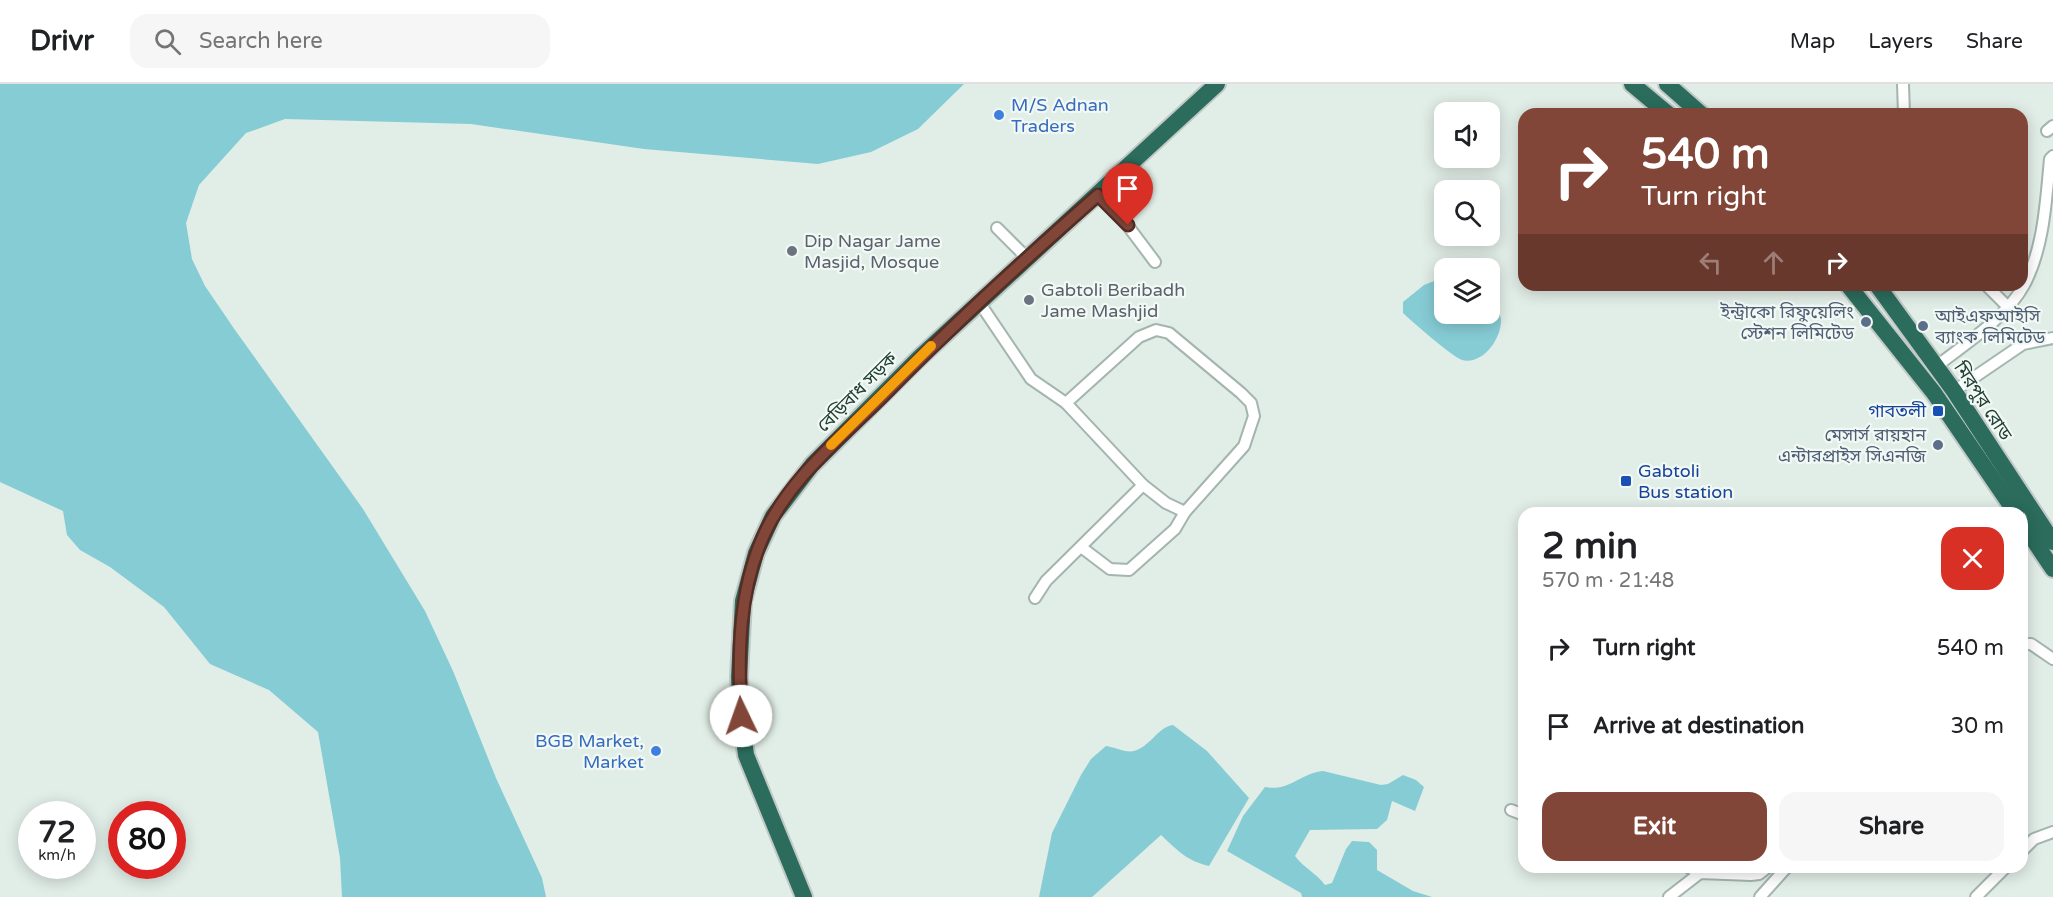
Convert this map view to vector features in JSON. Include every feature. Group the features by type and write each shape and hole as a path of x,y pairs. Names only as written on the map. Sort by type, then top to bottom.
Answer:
{"highway":[{"name":"বেড়িবাধ সড়ক","path":"804,897 746,755 739,677 743,601 748,577 773,516 812,465 919,358 1217,84"},
{"path":"1632,84 1661,108"},
{"path":"1667,84 1694,108"},
{"name":"মিরপুর রোড","path":"1853,291 1934,393 2012,507"},
{"name":"মিরপুর রোড","path":"1881,291 1937,366 2053,542"},
{"path":"2028,532 2053,569"}],"street":[{"path":"1903,84 1904,108"},
{"path":"2028,275 2037,255 2050,159 2053,156"},
{"path":"1098,195 1128,225 1155,262"},
{"path":"997,228 1027,258"},
{"path":"1992,291 2007,306"},
{"path":"1937,366 2007,306 2019,291"},
{"path":"979,302 1031,379 1066,404 1143,485 1166,504 1185,512"},
{"path":"1066,404 1139,337 1155,330 1169,333 1241,393 1251,403 1254,416 1244,446 1185,512 1175,529 1130,570 1110,569 1081,547"},
{"path":"1954,391 2023,344 2053,338"},
{"path":"1035,598 1046,581 1143,485"},
{"path":"2028,644 2053,659"},
{"path":"1511,810 1518,813"},
{"path":"2028,845 2034,839 2053,832"},
{"path":"1669,897 1700,873 1751,875 1760,873"},
{"path":"1760,897 1781,873"},
{"path":"1976,897 2000,873"}],"water":[{"path":"0,84 964,84 918,129 871,152 818,164 644,149 471,124 285,119 246,133 199,185 186,223 192,259 205,286 363,509 425,611 453,671 496,778 542,878 546,897 342,897 340,858 318,732 269,690 210,664 164,607 110,567 80,550 67,535 63,511 0,482"},
{"path":"1434,281 1434,324 1500,324 1500,316 1501,322 1500,329 1489,350 1476,359 1462,360 1403,313 1403,302 1424,285"},
{"path":"1173,725 1207,751 1249,798 1209,866 1188,858 1161,835 1092,897 1039,897 1052,833 1091,759 1106,746 1127,751 1140,749 1163,729"},
{"path":"1323,771 1381,785 1388,784 1403,775 1416,780 1424,787 1415,811 1392,801 1387,820 1377,829 1310,830 1295,856 1325,885 1332,883 1346,849 1352,841 1369,842 1377,850 1377,870 1413,891 1432,897 1302,897 1301,893 1227,851 1243,816 1265,787 1281,787 1315,772"}],"slow traffic":[{"path":"831,445 889,391 931,346"}],"place":[{"name":"M/S Adnan Traders","path":"999,115"},
{"name":"Dip Nagar Jame Masjid, Mosque","path":"792,251"},
{"name":"Gabtoli Beribadh Jame Mashjid","path":"1029,300"},
{"name":"ইন্ট্রাকো রিফুয়েলিং স্টেশন লিমিটেড","path":"1866,322"},
{"name":"আইএফআইসি ব্যাংক লিমিটেড","path":"1923,326"},
{"name":"গাবতলী","path":"1938,411"},
{"name":"মেসার্স রায়হান এন্টারপ্রাইস সিএনজি","path":"1938,445"},
{"name":"Gabtoli Bus station","path":"1626,481"},
{"name":"BGB Market, Market","path":"656,751"}],"route":[{"path":"741,716 739,677 743,601 748,577 763,535 773,516 793,489 833,442 889,391 919,358 1098,195 1128,225"}]}
